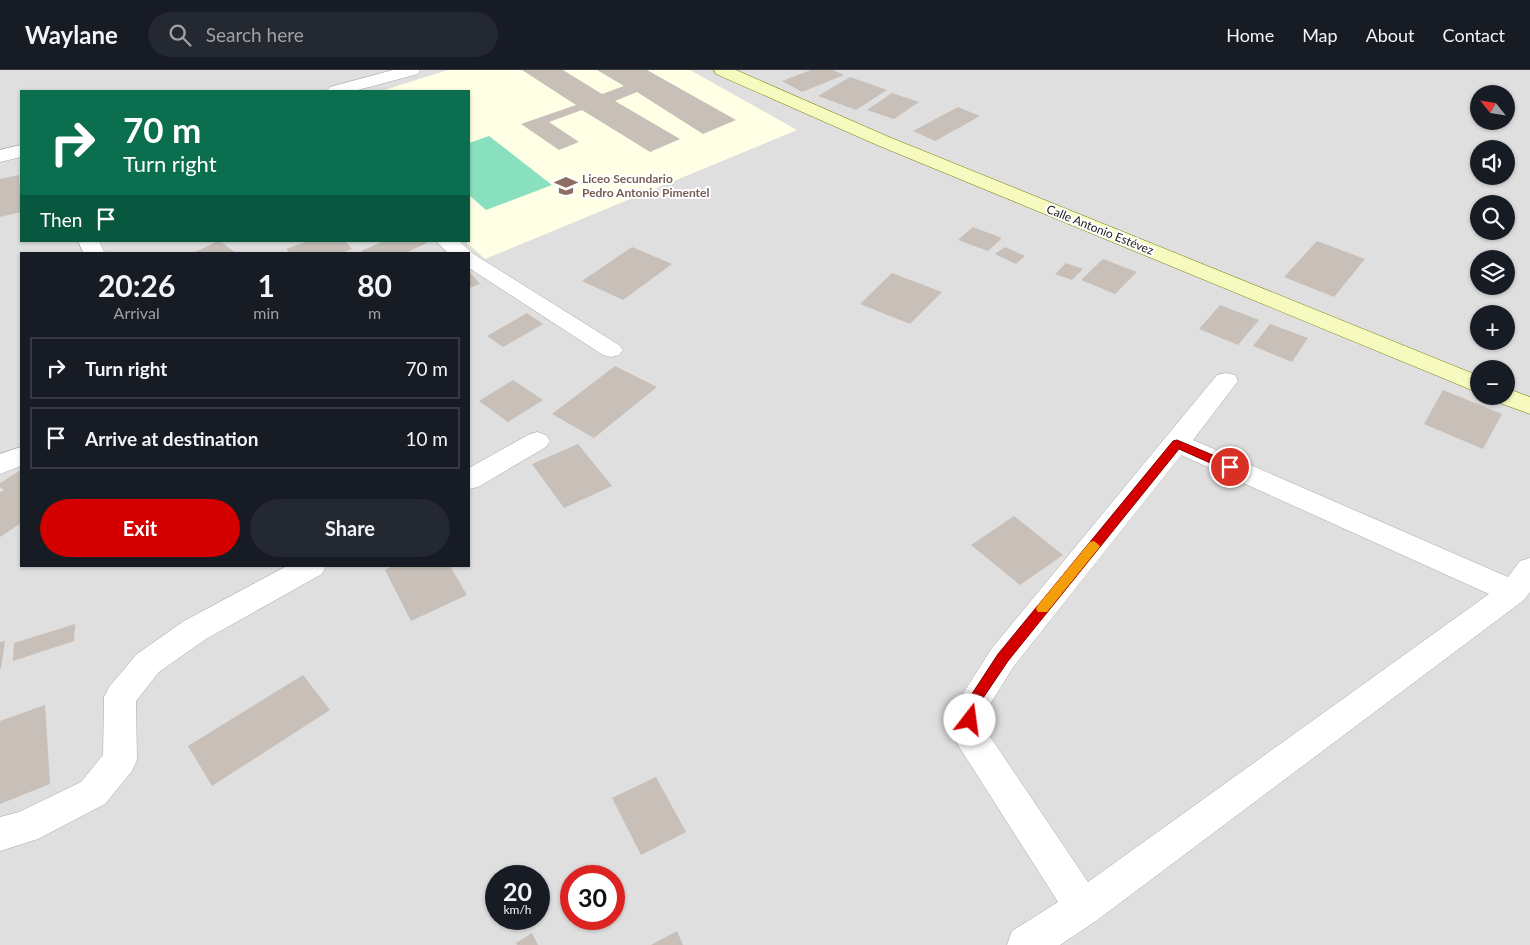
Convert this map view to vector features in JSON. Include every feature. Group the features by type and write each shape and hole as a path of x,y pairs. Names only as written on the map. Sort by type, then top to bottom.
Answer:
{"street":[{"path":"370,70 386,77"},
{"path":"340,90 412,70"},
{"name":"Calle Antonio Estévez","path":"722,70 883,141 1470,381"},
{"path":"0,156 20,151"},
{"path":"447,242 460,252"},
{"path":"470,260 611,350"},
{"path":"1083,908 970,735 971,706 1003,658 1226,381"},
{"path":"1515,400 1530,406"},
{"path":"470,479 537,441"},
{"path":"1177,444 1522,581"},
{"path":"0,465 20,456"},
{"path":"0,834 25,827 93,793 120,760 120,697 148,663 195,630 310,567"},
{"path":"1026,945 1083,908 1522,581"}],"shaded area":[{"path":"0,70 1530,70 1530,945 0,945"},
{"name":"Liceo Secundario Pedro Antonio Pimentel","path":"448,70 690,70 797,130 485,259 466,242 470,242 470,90 384,90"}],"green space":[{"path":"489,136 552,185 486,210 470,196 470,143"}],"building":[{"path":"522,70 563,70 602,94 624,86 597,70 647,70 736,120 703,134 637,92 615,101 680,139 650,152 582,110 549,122 579,142 559,150 521,124 576,105"},
{"path":"811,70 833,70 844,75 802,92 782,81"},
{"path":"850,77 887,90 856,110 818,96"},
{"path":"892,93 919,102 894,119 867,110"},
{"path":"958,107 980,116 935,141 913,131"},
{"path":"19,175 20,212 0,217 0,179"},
{"path":"973,227 1002,238 988,251 958,240"},
{"path":"1317,241 1365,259 1334,297 1284,277"},
{"path":"216,242 221,242 234,252 195,252"},
{"path":"305,242 346,242 352,249 344,252 289,252 286,249"},
{"path":"382,242 427,243 407,252 361,251"},
{"path":"632,247 672,264 623,300 582,281"},
{"path":"1005,247 1025,256 1016,264 995,254"},
{"path":"1103,259 1137,272 1115,294 1081,280"},
{"path":"1066,263 1083,269 1072,280 1055,274"},
{"path":"470,272 480,284 470,288"},
{"path":"892,273 942,292 910,324 860,304"},
{"path":"1220,305 1259,320 1238,345 1199,329"},
{"path":"527,313 543,324 503,347 487,336"},
{"path":"1270,324 1308,338 1292,362 1253,346"},
{"path":"615,366 657,387 594,438 552,414"},
{"path":"513,380 543,400 508,422 479,401"},
{"path":"1443,390 1470,401 1470,405 1480,405 1502,414 1483,449 1424,424"},
{"path":"578,444 612,486 564,508 532,464"},
{"path":"20,471 20,524 0,537 0,492 4,490 0,487 0,483"},
{"path":"1014,516 1063,555 1020,585 971,545"},
{"path":"391,567 451,567 467,595 411,621 385,570"},
{"path":"75,624 74,641 13,661 14,643"},
{"path":"5,641 1,669 0,669 0,642"},
{"path":"303,675 330,710 212,786 188,746"},
{"path":"45,705 50,784 0,804 0,721"},
{"path":"656,777 686,832 641,855 612,798"},
{"path":"677,931 683,945 651,945"},
{"path":"532,933 538,945 517,945 516,943"}],"slow traffic":[{"path":"1043,609 1094,546"}],"place":[{"name":"Liceo Secundario Pedro Antonio Pimentel","path":"566,186"}],"route":[{"path":"970,720 971,706 1003,658 1177,444 1230,467"}]}
